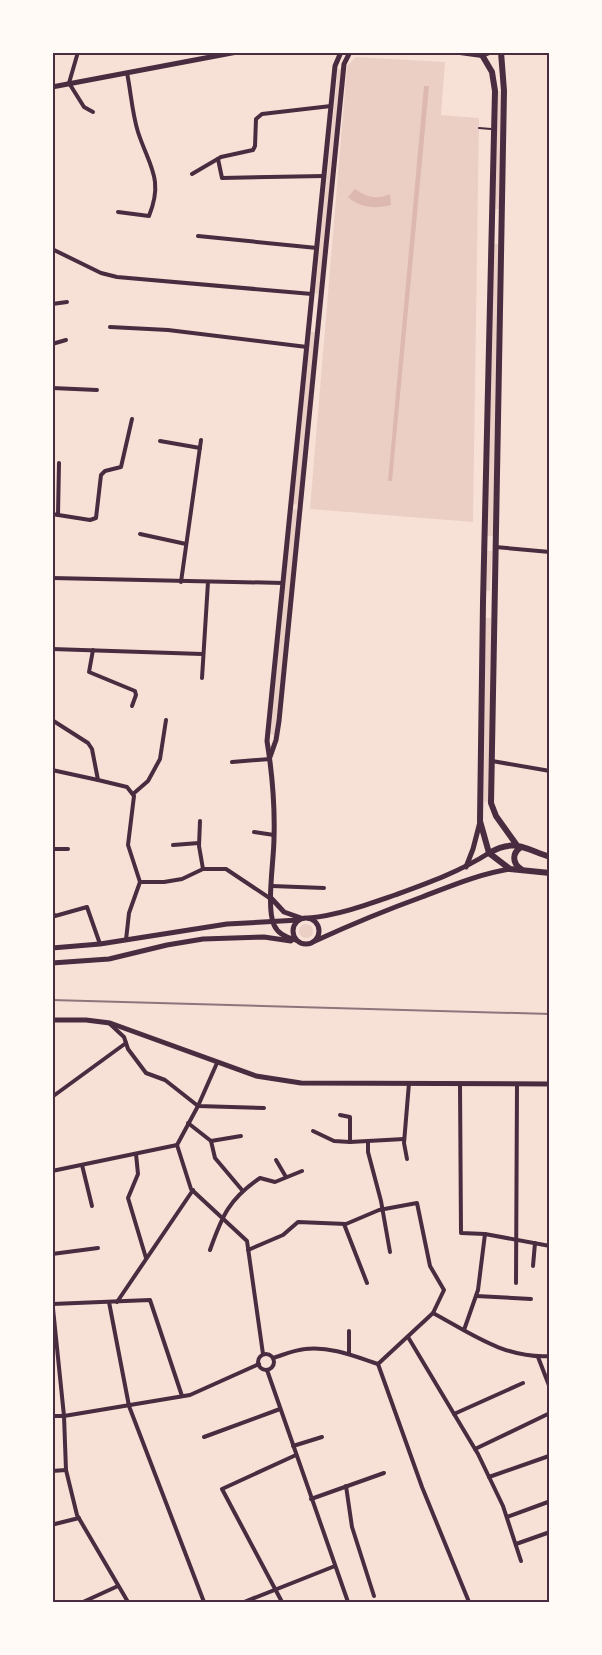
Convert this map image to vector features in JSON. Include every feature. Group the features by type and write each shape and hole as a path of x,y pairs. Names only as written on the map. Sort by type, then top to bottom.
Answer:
{"main road":[{"path":"52,87 237,52"},
{"path":"341,52 335,66 268,734 274,836 272,921 281,934 306,944 365,918 482,874 522,869 549,873"},
{"path":"270,759 277,735 344,64 350,52"},
{"path":"460,52 482,55 489,52"},
{"path":"501,52 504,91 491,803 496,816 518,845"},
{"path":"482,55 492,72 495,91 480,821 489,853 510,870"},
{"path":"492,232 502,232"},
{"path":"311,312 319,312"},
{"path":"292,506 300,507"},
{"path":"484,546 495,547"},
{"path":"483,601 494,601"},
{"path":"268,734 272,738 277,735"},
{"path":"465,867 473,849 480,821"},
{"path":"518,845 514,858 517,867 522,869"},
{"path":"52,948 100,944 227,924 304,919 353,910 439,880 498,848 518,845 549,857"},
{"path":"271,899 284,912 315,922 318,928 315,941"},
{"path":"298,941 293,929 304,919"},
{"path":"52,963 109,959 203,939 264,937 298,941"},
{"path":"52,1020 110,1023 217,1063 278,1081 549,1084"}],"street":[{"path":"78,52 69,83 84,107 93,112"},
{"path":"118,212 149,216 156,186 153,167 138,131 127,72"},
{"path":"192,174 218,159 253,150 256,120 262,114 331,106"},
{"path":"218,159 222,178 324,176"},
{"path":"198,236 317,248"},
{"path":"52,249 101,273 117,277 313,294"},
{"path":"52,304 67,302"},
{"path":"110,327 168,330 308,347"},
{"path":"52,344 66,340"},
{"path":"52,388 98,390"},
{"path":"52,514 90,520 96,518 102,475 105,471 121,467 132,418"},
{"path":"181,582 201,440"},
{"path":"160,441 200,448"},
{"path":"58,515 59,464"},
{"path":"140,534 186,544"},
{"path":"495,547 549,552"},
{"path":"52,578 284,584"},
{"path":"202,678 208,582"},
{"path":"52,649 202,654"},
{"path":"93,650 89,672 135,691 132,706"},
{"path":"52,720 88,743 92,749 98,780"},
{"path":"133,794 148,781 159,759 166,720"},
{"path":"52,729 57,725"},
{"path":"232,762 270,759"},
{"path":"492,761 549,771"},
{"path":"52,770 127,787 133,794 135,802 128,845 140,882 129,913 126,940"},
{"path":"200,821 199,843 203,869"},
{"path":"254,832 274,836"},
{"path":"173,845 199,843"},
{"path":"52,849 68,849"},
{"path":"140,882 164,882 182,879 203,869 226,869 271,899"},
{"path":"272,886 324,888"},
{"path":"52,912 55,916 87,907 100,944"},
{"path":"110,1023 124,1036 126,1043 146,1072 165,1080 198,1106 264,1108"},
{"path":"52,1097 126,1043"},
{"path":"217,1063 177,1145 193,1190 247,1241 263,1354 259,1364"},
{"path":"407,1159 404,1139 409,1083"},
{"path":"460,1084 461,1233 485,1234 549,1246"},
{"path":"516,1283 517,1084"},
{"path":"340,1115 350,1117 350,1142"},
{"path":"188,1123 211,1141 215,1158 242,1190"},
{"path":"313,1131 334,1141 368,1142 404,1139"},
{"path":"211,1141 241,1136"},
{"path":"368,1142 368,1152 381,1201 390,1252"},
{"path":"52,1171 177,1145"},
{"path":"136,1154 138,1174 128,1198 146,1259"},
{"path":"276,1160 286,1178"},
{"path":"82,1165 92,1206"},
{"path":"210,1250 221,1217 242,1190 260,1178 275,1182 302,1171"},
{"path":"117,1302 193,1190"},
{"path":"249,1250 283,1235 298,1222 344,1224 381,1210 417,1203 430,1266 444,1290 433,1313 379,1366"},
{"path":"344,1224 367,1283"},
{"path":"464,1330 476,1296 485,1234"},
{"path":"533,1266 535,1243"},
{"path":"52,1254 98,1248"},
{"path":"476,1296 531,1299"},
{"path":"128,1602 79,1518 66,1470 64,1416 53,1302 150,1300 182,1396"},
{"path":"109,1302 129,1406 204,1602"},
{"path":"433,1313 490,1345 526,1356 549,1356"},
{"path":"349,1331 349,1354"},
{"path":"408,1337 475,1449 507,1517 521,1561"},
{"path":"273,1358 309,1348 349,1354 379,1366 422,1487 469,1602"},
{"path":"263,1354 271,1355 273,1358"},
{"path":"538,1357 549,1388"},
{"path":"267,1370 273,1365 273,1358"},
{"path":"52,1416 64,1416 190,1395 259,1364"},
{"path":"259,1364 267,1370 348,1602"},
{"path":"454,1414 523,1383"},
{"path":"204,1437 280,1409"},
{"path":"475,1449 549,1413"},
{"path":"293,1446 322,1437"},
{"path":"282,1602 222,1489 296,1455"},
{"path":"489,1477 549,1456"},
{"path":"52,1471 66,1470"},
{"path":"311,1498 384,1473"},
{"path":"346,1486 352,1527 374,1596"},
{"path":"507,1517 548,1502"},
{"path":"55,1524 79,1518"},
{"path":"516,1544 549,1532"},
{"path":"244,1602 335,1566"},
{"path":"83,1602 118,1586"}],"lane":[{"path":"478,128 494,129"}],"shaded area":[{"path":"356,57 445,62 441,115 479,118 473,522 310,509 347,66"},
{"path":"338,69 341,69 319,294 315,293"},
{"path":"424,86 429,86 392,481 388,481"},
{"path":"497,91 502,91 499,209 495,209"},
{"path":"355,189 372,197 390,194 391,205 373,207 358,203 348,197"},
{"path":"493,244 498,244 493,536 487,536"},
{"path":"311,332 315,332 299,505 293,504"},
{"path":"293,509 298,510 275,734 272,735 270,732"},
{"path":"487,551 492,551 490,591 486,591"},
{"path":"485,618 491,618 489,802 484,802"},
{"path":"306,924 311,926 313,931 311,936 306,938 301,936 299,931 301,926"}],"railway":[{"path":"52,1000 550,1014"}]}
